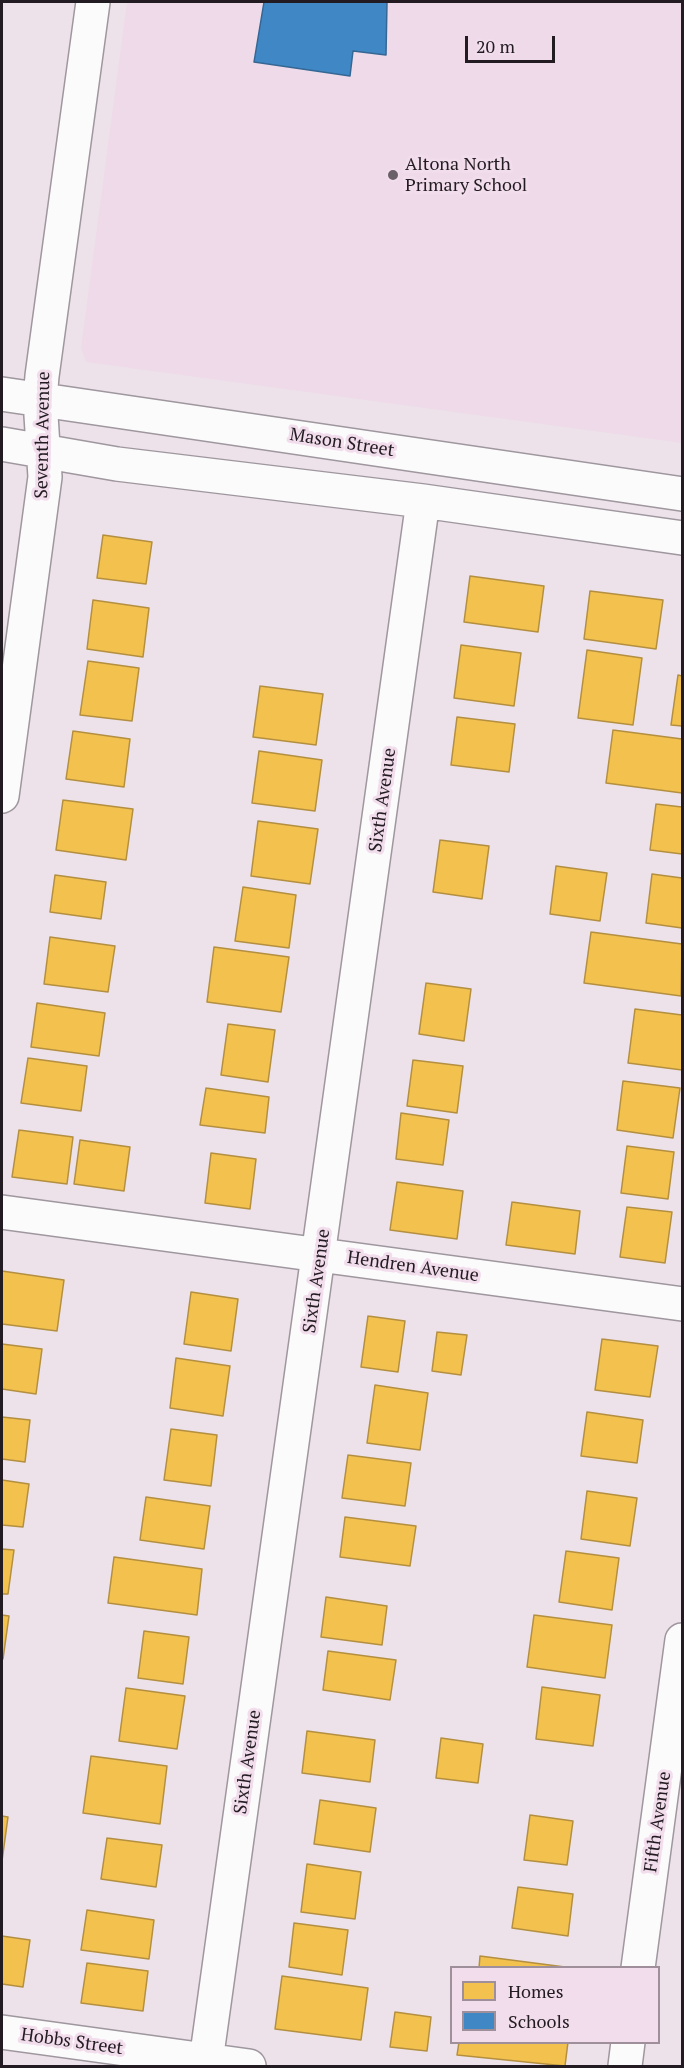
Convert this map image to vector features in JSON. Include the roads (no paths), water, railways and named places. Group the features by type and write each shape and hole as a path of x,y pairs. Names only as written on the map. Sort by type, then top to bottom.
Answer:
{"street":[{"name":"Seventh Avenue","path":"2,796 44,489 45,452 40,400 93,2"},
{"name":"Mason Street","path":"2,394 682,494"},
{"path":"2,444 117,464 423,501 682,538"},
{"name":"Sixth Avenue","path":"227,2064 320,1255 423,501"},
{"name":"Hendren Avenue","path":"2,1212 682,1304"},
{"name":"Fifth Avenue","path":"638,1966 682,1640"},
{"name":"Hobbs Street","path":"2,2031 227,2064"},
{"path":"625,2067 628,2044"}],"place":[{"name":"Altona North Primary School","path":"393,175"}]}
